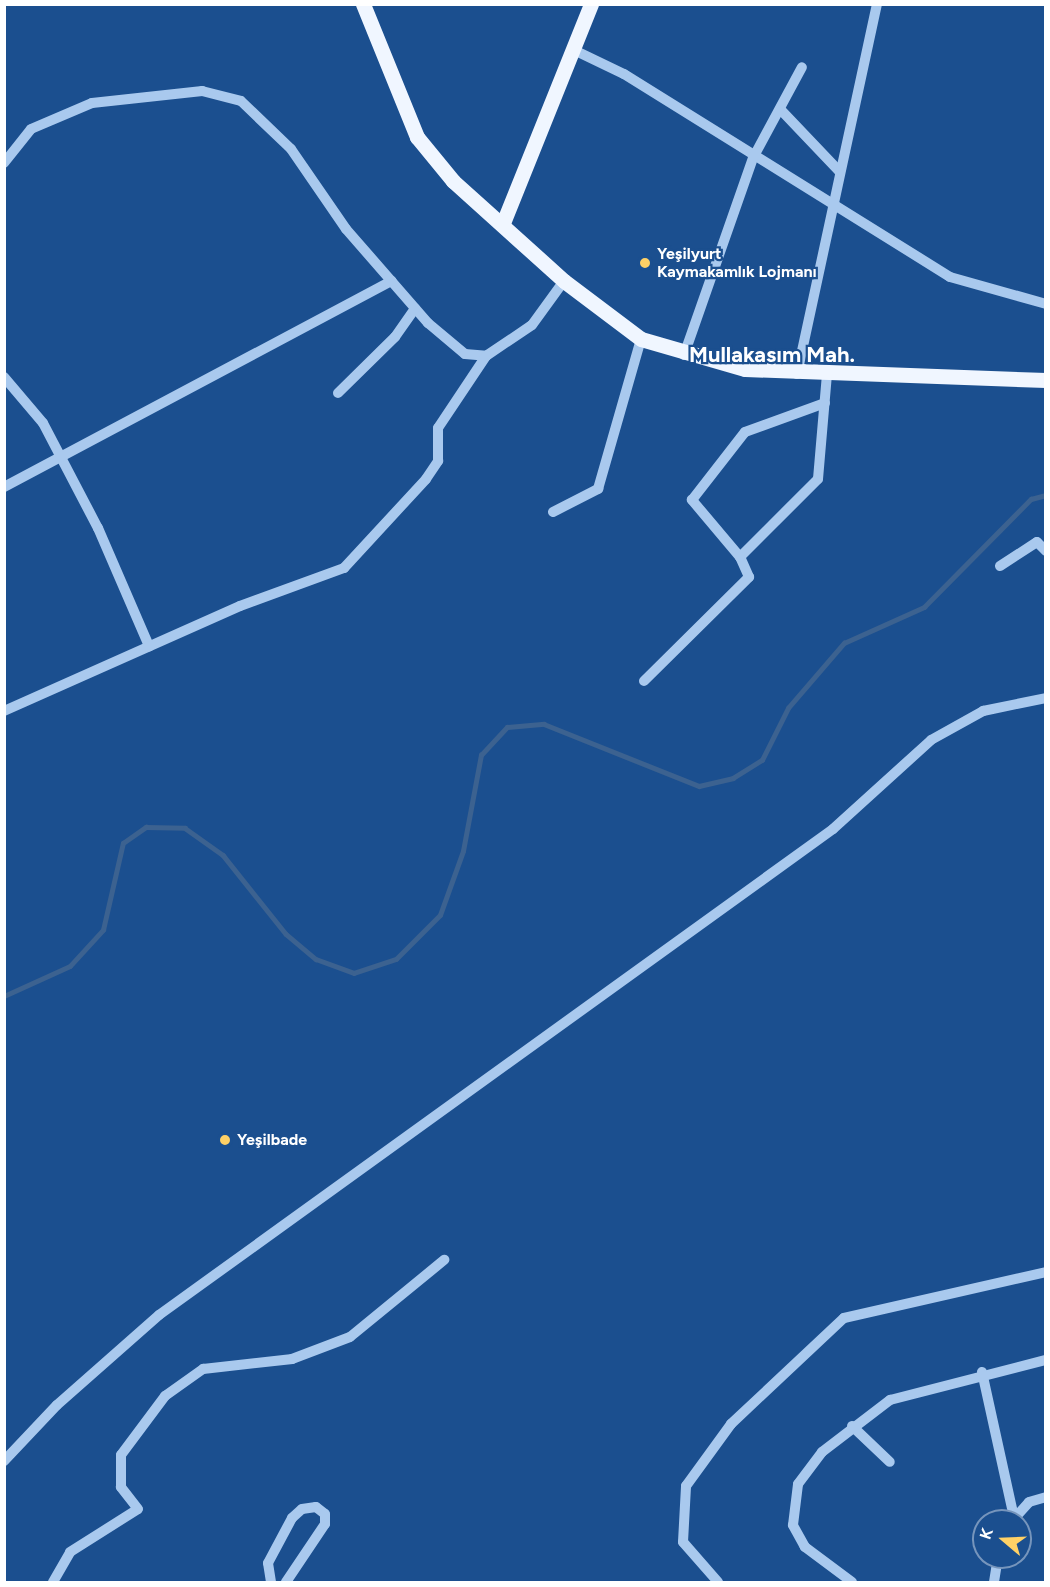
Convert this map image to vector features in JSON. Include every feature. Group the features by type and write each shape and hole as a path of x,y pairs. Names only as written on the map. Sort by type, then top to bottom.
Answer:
{"main road":[{"path":"363,4 417,136 453,181 503,223 564,281 641,339 718,365 797,374 1046,380"},
{"path":"503,223 576,51 591,4"}],"street":[{"path":"797,374 877,4"},
{"path":"576,51 624,74 753,158 950,277 1046,304"},
{"path":"684,355 753,158 802,67"},
{"path":"4,163 31,129 92,103 202,91 241,101 291,149 346,229 415,308 465,354 486,356"},
{"path":"780,109 840,172"},
{"path":"4,487 392,281"},
{"path":"4,711 149,646 344,568 426,479 438,461 438,428 486,356 532,325 564,281"},
{"path":"338,393 395,337 415,308"},
{"path":"553,512 598,489 641,339"},
{"path":"740,557 818,478 827,375"},
{"path":"4,377 43,423 98,528 149,646"},
{"path":"644,681 749,577 740,557 692,500 745,432 825,403"},
{"path":"1000,566 1037,542 1046,551"},
{"path":"4,1461 57,1405 159,1315 832,829 931,740 983,711 1046,698"},
{"path":"54,1582 70,1552 138,1509 121,1487 119,1462 165,1396 203,1368 292,1359 350,1337 444,1260"},
{"path":"718,1582 683,1542 686,1486 731,1424 844,1318 1046,1272"},
{"path":"852,1582 805,1547 794,1525 798,1484 822,1452 852,1426 890,1400 981,1372 1046,1360"},
{"path":"981,1372 1011,1509"},
{"path":"852,1426 890,1462"},
{"path":"1028,1509 1046,1497"},
{"path":"271,1582 268,1563 292,1518 302,1509 316,1508 326,1514 325,1524 286,1582"}],"waterway":[{"path":"4,996 70,966 103,930 123,843 146,827 185,828 223,855 286,934 316,959 354,973 396,959 440,915 463,851 481,755 507,727 544,724 699,786 733,778 762,760 788,708 844,643 924,607 1031,499 1046,495"}],"place":[{"name":"Yeşilyurt Kaymakamlık Lojmanı","path":"645,263"},
{"name":"Yeşilbade","path":"225,1140"}],"district":[{"name":"Mullakasım Mah.","path":"772,355"}]}
